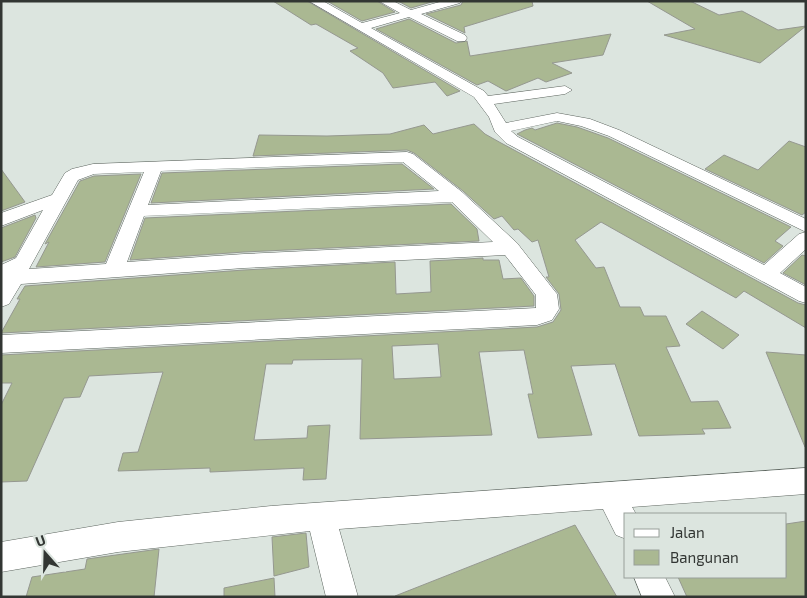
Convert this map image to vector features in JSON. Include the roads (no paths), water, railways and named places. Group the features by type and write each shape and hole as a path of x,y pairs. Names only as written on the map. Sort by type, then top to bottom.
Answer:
{"street":[{"path":"314,1 480,94 496,117 500,129 512,140 806,296"},
{"path":"384,1 461,38"},
{"path":"361,27 455,2"},
{"path":"486,101 565,90"},
{"path":"500,129 557,117 585,122 614,133 806,226"},
{"path":"1,299 12,271 71,177 84,171 400,151 456,196 510,248 546,294 548,309 544,314 537,317 1,344"},
{"path":"113,271 156,166"},
{"path":"137,211 456,196"},
{"path":"1,220 57,199"},
{"path":"766,275 806,238"},
{"path":"12,271 113,271 244,261 510,248"},
{"path":"1,556 118,537 321,516 806,481"},
{"path":"611,495 624,522"},
{"path":"321,516 342,597"},
{"path":"650,578 659,597"}]}
